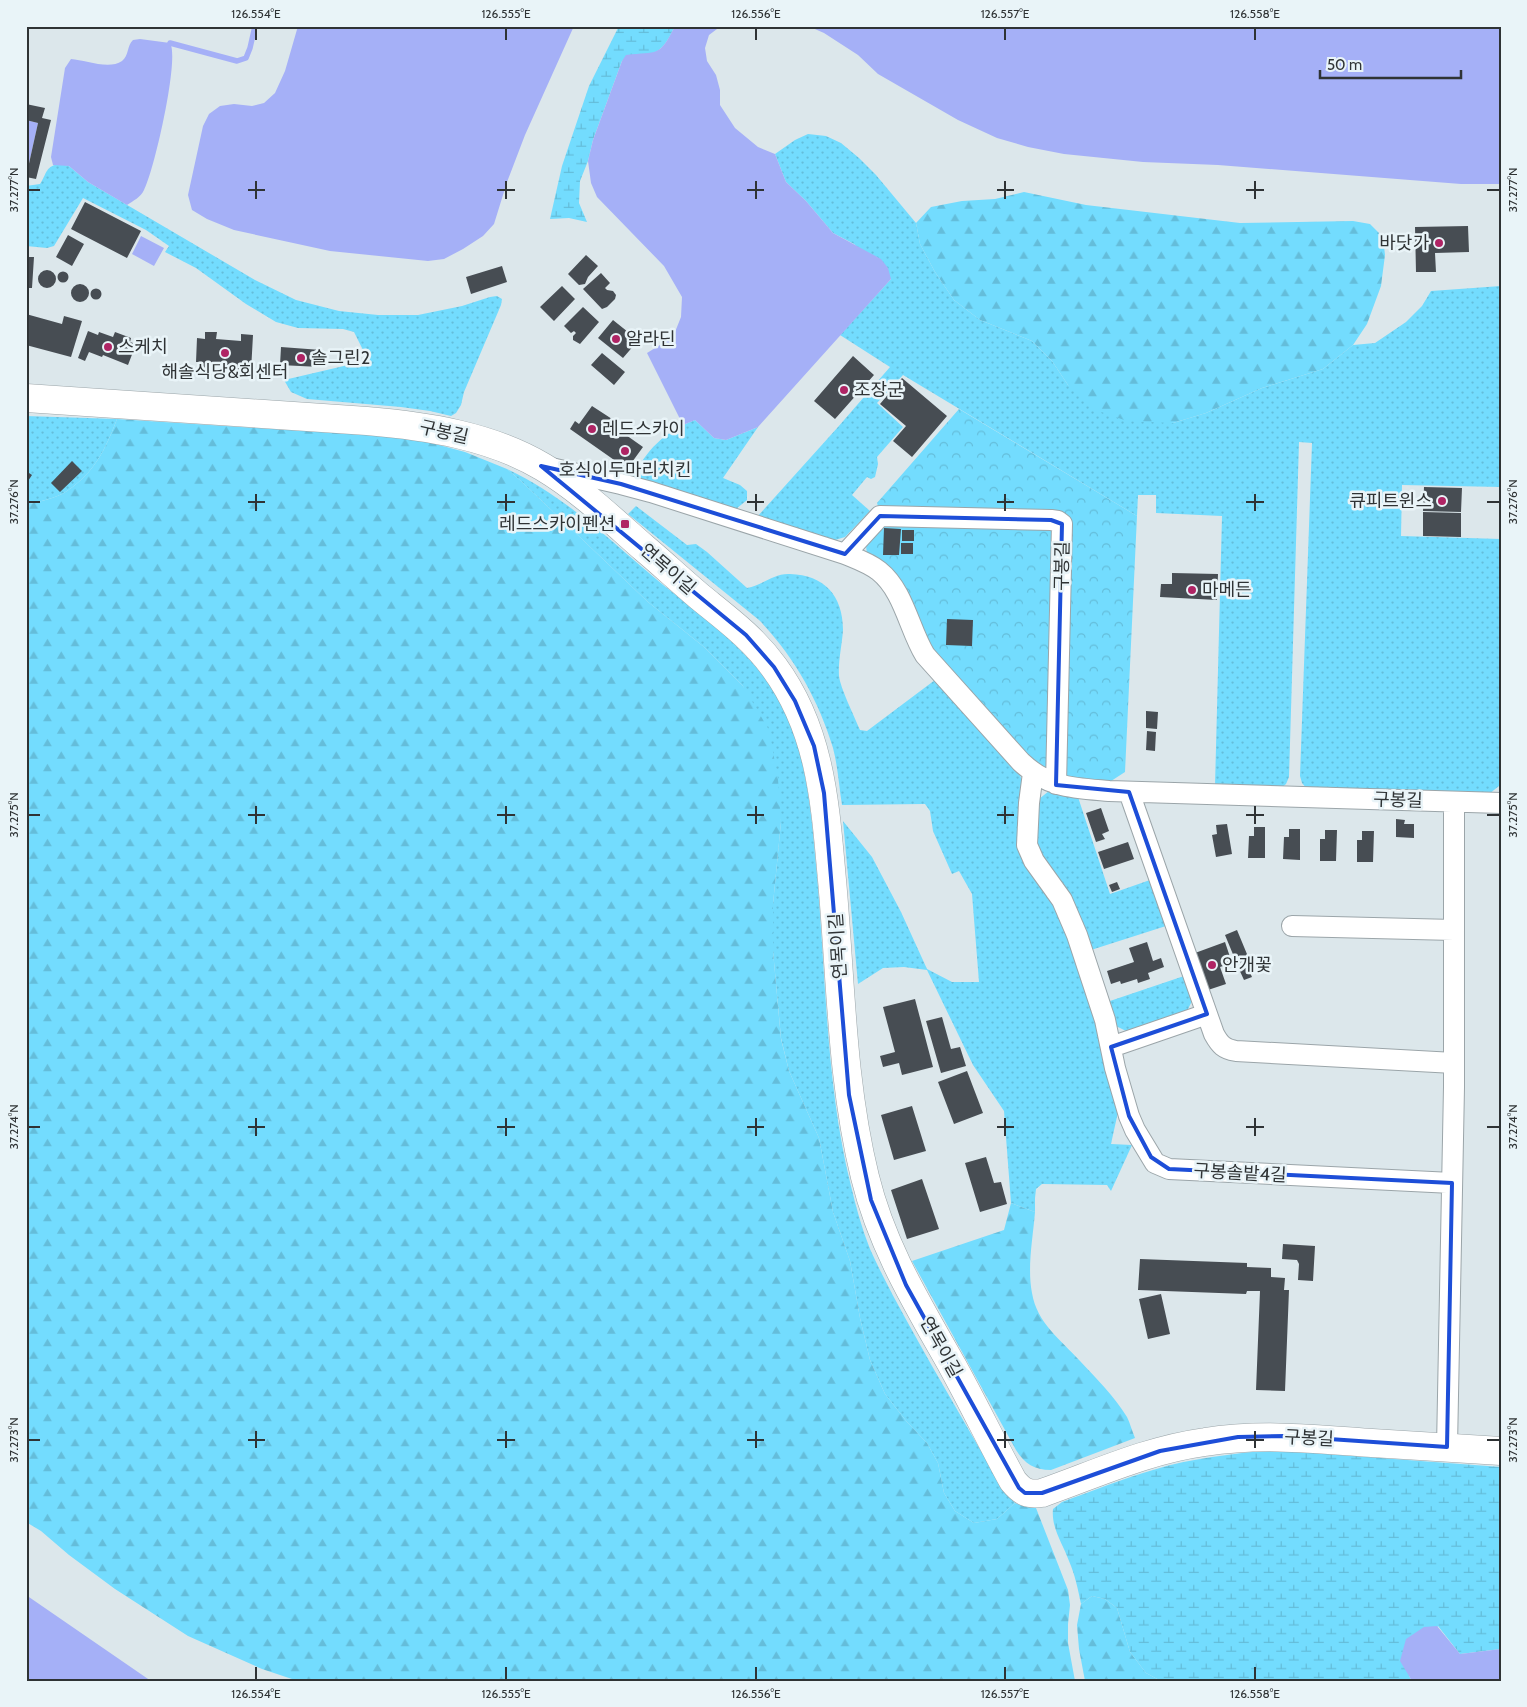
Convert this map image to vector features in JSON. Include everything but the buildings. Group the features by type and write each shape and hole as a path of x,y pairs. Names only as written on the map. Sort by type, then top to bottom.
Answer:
{"street":[{"name":"구봉길","path":"26,398 368,420 420,426 469,437 542,466 621,484 844,554 868,563 892,584 917,642 925,655 1032,773 1056,784 1084,789 1129,792 1501,803"},
{"name":"연목이길","path":"542,466 593,505 746,635 774,667 795,701 814,746 824,793 849,1095 857,1144 871,1200 906,1285 954,1369 1013,1481 1025,1493 1035,1494"},
{"name":"구봉길","path":"844,554 880,516 1058,520 1062,524 1056,784"},
{"name":"구봉솔밭4길","path":"1032,773 1027,845 1034,861 1062,900 1077,935 1105,1020 1129,1116 1155,1163 1169,1169 1452,1183"},
{"path":"1129,792 1214,1034 1220,1044 1227,1049 1236,1051 1454,1064"},
{"path":"1447,1448 1454,1064 1454,802"},
{"path":"1292,926 1454,930"},
{"path":"1111,1047 1207,1014"},
{"name":"구봉길","path":"1035,1494 1160,1451 1203,1442 1238,1438 1285,1436 1501,1451"}],"highlighted area":[{"path":"541,466 621,484 845,554 880,516 1051,520 1062,524 1056,785 1129,792 1207,1014 1111,1047 1129,1116 1151,1157 1169,1169 1452,1183 1447,1447 1285,1436 1238,1437 1160,1451 1042,1493 1025,1493 1019,1488 906,1285 871,1200 849,1095 824,793 814,746 795,701 774,667 746,635"}],"green space":[{"path":"619,26 675,26 665,44 654,53 633,56 622,61 580,181 579,203 587,222 569,218 550,219 562,166 589,86"},
{"path":"808,134 826,136 841,143 876,175 916,223 920,244 935,272 954,300 980,320 1032,341 1052,361 1068,385 1173,423 1206,413 1262,388 1323,369 1353,345 1375,343 1406,322 1422,306 1431,291 1501,286 1501,487 1402,485 1401,536 1501,539 1499,786 1489,794 1307,789 1302,783 1300,776 1312,443 1299,442 1289,777 1286,784 1281,788 1215,786 1222,516 1156,513 1156,495 1138,495 1137,516 903,375 877,403 903,427 877,457 878,464 875,477 871,479 867,477 852,495 870,511 845,537 832,541 757,517 890,367 840,335 891,279 854,244 833,233 806,201 786,182 775,154 795,140"},
{"path":"61,164 69,166 88,182 255,280 296,300 339,311 378,315 418,315 462,306 490,297 497,296 502,299 464,392 461,405 456,413 451,416 401,407 307,399 291,392 284,380 361,362 366,356 354,332 343,329 298,328 276,322 246,304 196,268 165,252 169,246 146,230 83,198 54,246 47,248 26,246 26,186 40,184 49,168"},
{"path":"1024,192 1086,205 1240,223 1353,221 1370,224 1383,237 1385,255 1381,286 1367,324 1353,345 1323,369 1262,388 1206,413 1173,423 1127,421 1093,409 1068,385 1052,361 1032,341 980,320 954,300 935,272 920,244 916,223 931,207 962,201 995,199"},
{"path":"959,409 1137,516 1125,772 1108,783 1059,777 1028,759 932,650 867,556 866,545 884,523 877,503"},
{"path":"26,416 117,419 98,460 77,484 47,500 26,505"},
{"path":"117,419 383,436 428,442 465,452 507,469 648,602 704,647 743,686 769,730 778,779 781,822 773,904 773,951 781,1039 789,1071 819,1138 833,1212 850,1261 870,1360 885,1394 907,1422 927,1443 938,1463 944,1493 955,1511 974,1523 997,1519 1015,1503 1036,1508 1068,1590 1070,1605 1068,1643 1075,1681 298,1681 262,1669 188,1636 115,1589 69,1555 41,1531 26,1522 26,505 47,500 77,484 98,460"},
{"path":"695,420 714,438 726,440 758,427 723,478 740,485 747,491 747,500 736,509 632,479 643,459 657,443 674,430"},
{"path":"507,469 547,492 585,519 737,646 765,678 787,716 801,760 810,805 836,1110 855,1202 870,1249 892,1294 1004,1491 1015,1503 997,1519 974,1523 955,1511 944,1493 938,1463 927,1443 907,1422 885,1394 870,1360 850,1261 833,1212 819,1138 789,1071 781,1038 773,951 773,904 781,822 743,686 704,647 648,602"},
{"path":"636,506 687,545 696,544 707,552 747,588 778,575 790,574 813,578 829,589 835,597 842,618 840,681 860,730 867,731 935,680 1017,768 1023,783 1022,791 1052,899 1089,994 1118,1112 1111,1144 1132,1145 1111,1191 1107,1185 1042,1184 1036,1189 1035,1212 1011,1203 1004,1111 973,1065 927,970 904,967 883,968 858,984 843,821 872,857 901,912 927,969 952,982 979,982 972,894 959,871 952,874 933,831 930,811 925,804 842,805 835,755 827,730 813,696 794,664 759,620 628,514"},
{"path":"1049,791 1077,794 1110,894 1150,880 1166,926 1091,950 1035,844 1039,799"},
{"path":"1184,976 1192,1001 1186,1013 1128,1032 1116,1026 1107,1002"},
{"path":"1011,1203 1035,1212 1030,1273 1032,1293 1039,1313 1050,1330 1116,1402 1127,1417 1135,1438 1051,1470 1040,1469 1030,1465 1016,1450 912,1261 1004,1230"},
{"path":"1273,1450 1501,1467 1501,1649 1460,1654 1438,1626 1409,1676 1412,1681 1161,1681 1146,1673 1130,1652 1117,1608 1105,1599 1092,1596 1081,1604 1073,1572 1054,1523 1053,1509 1062,1502 1130,1477 1168,1466 1213,1457"},
{"path":"1092,1596 1105,1599 1117,1608 1130,1652 1146,1673 1161,1681 1085,1681 1077,1625 1081,1604"}],"shaded area":[{"path":"298,26 574,26 525,135 507,182 494,224 483,236 444,259 428,261 330,251 234,230 207,219 192,210 188,195 203,126 209,114 220,106 234,104 252,106 264,103 275,93 285,71"},
{"path":"675,26 721,26 709,35 705,48 707,61 716,75 720,90 720,105 735,128 758,147 775,154 786,182 806,201 833,233 881,259 888,268 891,279 758,427 726,440 714,438 695,420 683,425 647,353 673,337 681,317 682,297 664,266 597,197 591,183 588,161 593,140 622,61 626,55 651,53 661,48"},
{"path":"808,26 1501,26 1501,184 1461,184 1218,165 1143,162 1064,154 1028,147 997,138 958,120 878,74 858,55 824,33"},
{"path":"140,39 170,43 172,69 154,161 141,195 127,205 88,182 69,166 53,165 51,157 65,68 71,59 104,65 117,64 124,59 133,40"},
{"path":"26,120 38,123 28,168 26,167"},
{"path":"141,236 164,248 154,266 132,254"},
{"path":"26,1595 151,1681 26,1681"},
{"path":"1437,1626 1460,1654 1501,1649 1501,1681 1412,1681 1400,1661 1406,1639 1424,1627"}],"waterway":[{"path":"170,43 237,61 246,58 255,26"}],"place":[{"name":"바닷가","path":"1439,243"},
{"name":"알라딘","path":"616,339"},
{"name":"스케치","path":"108,347"},
{"name":"해솔식당&회센터","path":"225,353"},
{"name":"솔그린2","path":"301,358"},
{"name":"조장군","path":"844,390"},
{"name":"레드스카이","path":"592,429"},
{"name":"호식이두마리치킨","path":"625,451"},
{"name":"큐피트윈스","path":"1442,501"},
{"name":"레드스카이펜션","path":"625,524"},
{"name":"마메든","path":"1192,590"},
{"name":"안개꽃","path":"1212,965"}]}
